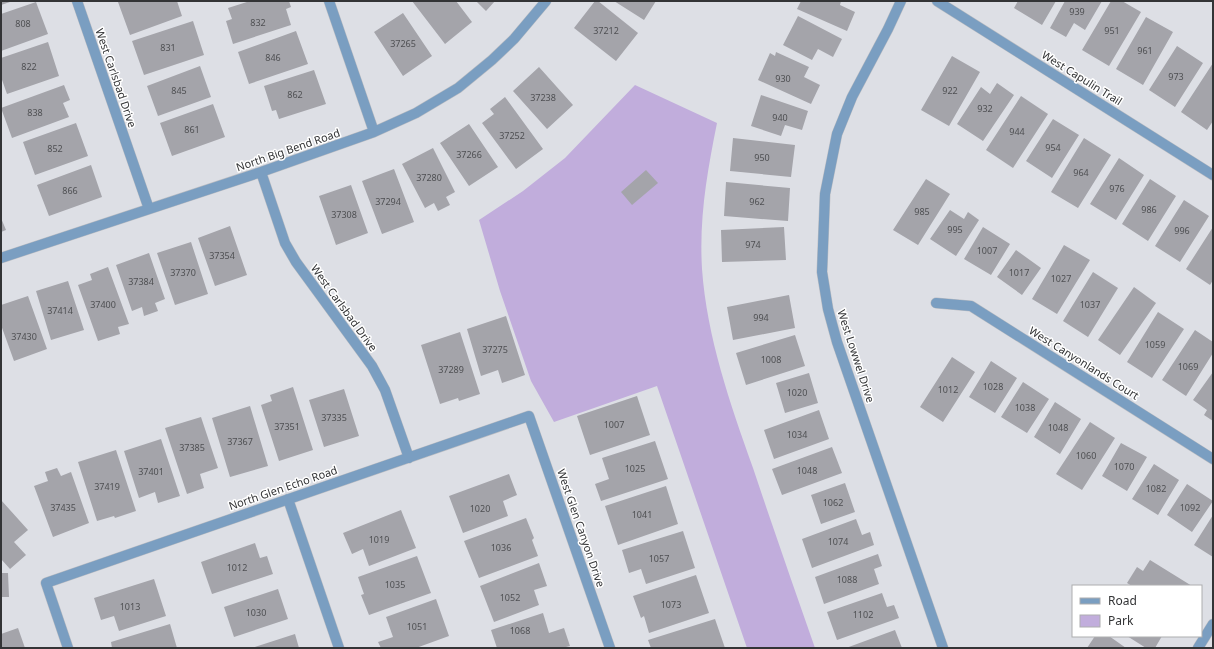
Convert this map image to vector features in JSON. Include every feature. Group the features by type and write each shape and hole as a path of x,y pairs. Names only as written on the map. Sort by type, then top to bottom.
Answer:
{"street":[{"name":"West Carlsbad Drive","path":"77,1 149,209"},
{"path":"329,1 374,132"},
{"name":"North Big Bend Road","path":"1,258 261,172 374,132 416,113 458,88 492,60 514,39 546,1"},
{"name":"West Lowwel Drive","path":"901,1 852,97 837,134 825,194 822,272 828,309 837,342 943,648"},
{"name":"West Capulin Trail","path":"938,1 1213,176"},
{"name":"West Carlsbad Drive","path":"261,172 285,243 296,262 372,366 386,390 408,458"},
{"name":"West Canyonlands Court","path":"936,303 971,306 1213,459"},
{"name":"North Glen Echo Road","path":"68,648 46,582 529,416"},
{"name":"West Glen Canyon Drive","path":"529,416 610,648"},
{"path":"288,499 339,648"},
{"path":"1198,648 1213,624"}],"green space":[{"path":"635,85 717,123 707,178 701,250 709,320 714,345 728,395 815,648 747,648 657,386 554,422 531,381 500,291 479,220 523,191 565,158"}],"building":[{"path":"1,1 13,1 1,5"},
{"path":"177,1 182,16 130,35 118,2"},
{"path":"250,1 289,1 291,7 286,9 291,25 233,44 226,21 232,19 228,8"},
{"path":"412,1 456,1 472,22 445,44"},
{"path":"476,1 495,1 486,11"},
{"path":"595,1 598,1 638,33 616,61 574,28"},
{"path":"614,1 656,1 644,20"},
{"path":"801,1 841,1 840,5 855,12 847,31 797,9"},
{"path":"1018,1 1056,1 1042,25 1014,8"},
{"path":"1065,1 1102,1 1085,30 1074,23 1066,37 1050,28"},
{"path":"1111,1 1122,1 1141,12 1109,66 1082,50"},
{"path":"36,2 48,34 1,51 1,14"},
{"path":"403,13 432,56 403,76 374,32"},
{"path":"798,16 842,39 833,57 818,49 812,60 783,45"},
{"path":"1146,17 1173,32 1143,85 1116,69"},
{"path":"193,21 204,55 144,75 132,41"},
{"path":"296,31 308,64 249,84 238,52"},
{"path":"48,42 59,76 7,94 1,77 1,58"},
{"path":"1177,46 1203,63 1175,107 1149,90"},
{"path":"776,52 809,67 804,77 820,85 811,104 758,80 770,53 775,56"},
{"path":"952,56 980,72 949,126 921,110"},
{"path":"1213,63 1213,121 1207,130 1181,112"},
{"path":"200,66 211,97 158,116 147,86"},
{"path":"539,67 573,105 547,129 513,91"},
{"path":"314,70 326,104 279,119 276,110 272,111 264,86"},
{"path":"997,83 1014,95 983,141 957,124 981,87 990,94"},
{"path":"64,85 70,100 63,103 69,117 12,138 1,108"},
{"path":"761,95 808,111 802,130 785,125 781,136 751,126"},
{"path":"1021,96 1048,114 1013,168 986,150"},
{"path":"505,97 543,149 516,169 482,123 494,114 490,109"},
{"path":"213,104 225,137 172,156 160,123"},
{"path":"1053,119 1079,135 1052,178 1026,161"},
{"path":"76,123 88,156 35,175 23,142"},
{"path":"469,124 498,167 469,186 440,143"},
{"path":"733,138 795,145 791,177 730,171"},
{"path":"1084,138 1111,155 1078,208 1051,192"},
{"path":"433,148 455,192 446,197 450,205 438,211 434,203 425,208 402,164"},
{"path":"1119,158 1144,175 1116,220 1090,204"},
{"path":"91,165 102,197 49,216 37,185"},
{"path":"394,169 414,222 382,234 362,181"},
{"path":"646,170 658,183 632,205 621,192"},
{"path":"926,179 950,194 918,245 893,230"},
{"path":"1150,179 1176,196 1148,241 1122,224"},
{"path":"726,182 790,188 788,221 724,216"},
{"path":"351,185 368,233 336,245 319,196"},
{"path":"1184,200 1209,216 1180,262 1155,246"},
{"path":"950,210 964,219 968,212 979,220 956,256 930,239"},
{"path":"1,218 6,230 1,232"},
{"path":"230,226 247,275 215,286 198,238"},
{"path":"784,227 786,260 722,262 721,230"},
{"path":"983,227 1010,244 991,275 964,259"},
{"path":"1213,227 1213,280 1210,285 1186,269"},
{"path":"191,242 208,294 175,305 157,253"},
{"path":"1064,245 1090,260 1057,314 1032,299"},
{"path":"1016,250 1041,268 1022,295 997,277"},
{"path":"149,253 165,299 155,303 158,311 144,316 142,307 132,311 116,265"},
{"path":"108,267 129,324 118,327 120,334 98,341 78,285 92,280 90,274"},
{"path":"1093,272 1118,288 1088,337 1063,321"},
{"path":"68,281 84,330 51,340 36,291"},
{"path":"1134,287 1156,303 1120,355 1098,340"},
{"path":"789,295 795,328 733,340 727,307"},
{"path":"28,296 47,349 14,361 1,325 1,305"},
{"path":"1158,312 1184,329 1152,378 1127,362"},
{"path":"506,316 525,375 502,383 498,370 481,376 467,329"},
{"path":"1195,330 1213,342 1213,353 1186,396 1162,380"},
{"path":"460,332 480,394 459,401 458,398 440,404 421,345"},
{"path":"795,335 805,366 746,385 736,353"},
{"path":"952,357 975,372 943,422 920,407"},
{"path":"991,361 1017,378 995,413 969,397"},
{"path":"1213,372 1213,421 1204,415 1207,410 1193,400"},
{"path":"809,373 818,403 785,413 776,383"},
{"path":"1023,382 1049,399 1027,433 1001,417"},
{"path":"293,387 313,450 279,461 261,405 272,401 270,395"},
{"path":"344,389 359,436 324,447 309,400"},
{"path":"637,396 650,435 590,455 577,416"},
{"path":"1055,402 1081,419 1060,454 1034,437"},
{"path":"250,406 268,466 230,477 212,418"},
{"path":"819,410 829,439 774,459 764,430"},
{"path":"201,417 218,468 200,474 204,488 187,494 165,428"},
{"path":"1090,422 1115,438 1082,490 1056,474"},
{"path":"161,439 180,496 158,503 155,492 139,498 124,451"},
{"path":"655,441 668,479 601,501 595,484 609,479 602,458"},
{"path":"1121,443 1147,457 1127,491 1102,476"},
{"path":"832,447 842,473 782,495 772,469"},
{"path":"116,450 136,511 115,518 114,516 97,521 78,462"},
{"path":"1154,464 1179,480 1158,515 1132,499"},
{"path":"57,468 61,476 71,472 89,523 53,537 34,486 48,481 45,472"},
{"path":"509,474 517,495 503,501 508,516 463,533 449,496"},
{"path":"845,483 855,512 821,524 811,495"},
{"path":"1187,484 1213,501 1192,532 1167,515"},
{"path":"666,486 678,524 618,545 605,506"},
{"path":"1,500 28,530 14,542 26,555 10,569 1,559"},
{"path":"401,510 416,548 369,566 363,549 352,554 343,533"},
{"path":"1213,515 1213,557 1194,545"},
{"path":"526,518 534,538 532,540 538,556 479,578 464,541"},
{"path":"856,519 862,535 870,532 874,545 812,568 802,539"},
{"path":"683,531 695,568 646,584 641,569 629,573 622,550"},
{"path":"255,543 260,558 267,556 273,574 212,594 201,562"},
{"path":"878,554 882,566 874,569 879,584 824,604 815,577"},
{"path":"417,556 431,593 369,615 361,595 364,594 358,577"},
{"path":"1150,560 1190,585 1130,585 1127,583 1137,567 1143,571"},
{"path":"539,563 547,586 534,590 539,605 494,622 480,586"},
{"path":"1,573 8,573 9,597 1,597"},
{"path":"696,575 709,613 649,633 644,616 641,618 633,596"},
{"path":"154,579 166,616 119,631 114,616 101,620 94,598"},
{"path":"278,589 288,619 234,637 224,607"},
{"path":"882,593 887,607 894,605 899,618 837,640 827,612"},
{"path":"436,599 449,636 416,648 381,648 378,642 393,637 386,617"},
{"path":"543,613 549,633 564,628 570,646 562,648 497,648 491,630"},
{"path":"715,619 725,648 651,648 648,640"},
{"path":"170,624 177,648 112,648 111,642"},
{"path":"18,628 25,648 1,648 1,634"},
{"path":"895,630 902,648 846,648"},
{"path":"295,634 299,648 252,648"},
{"path":"1094,637 1110,637 1126,648 1087,648"},
{"path":"1129,637 1161,637 1155,648 1146,648"}]}
